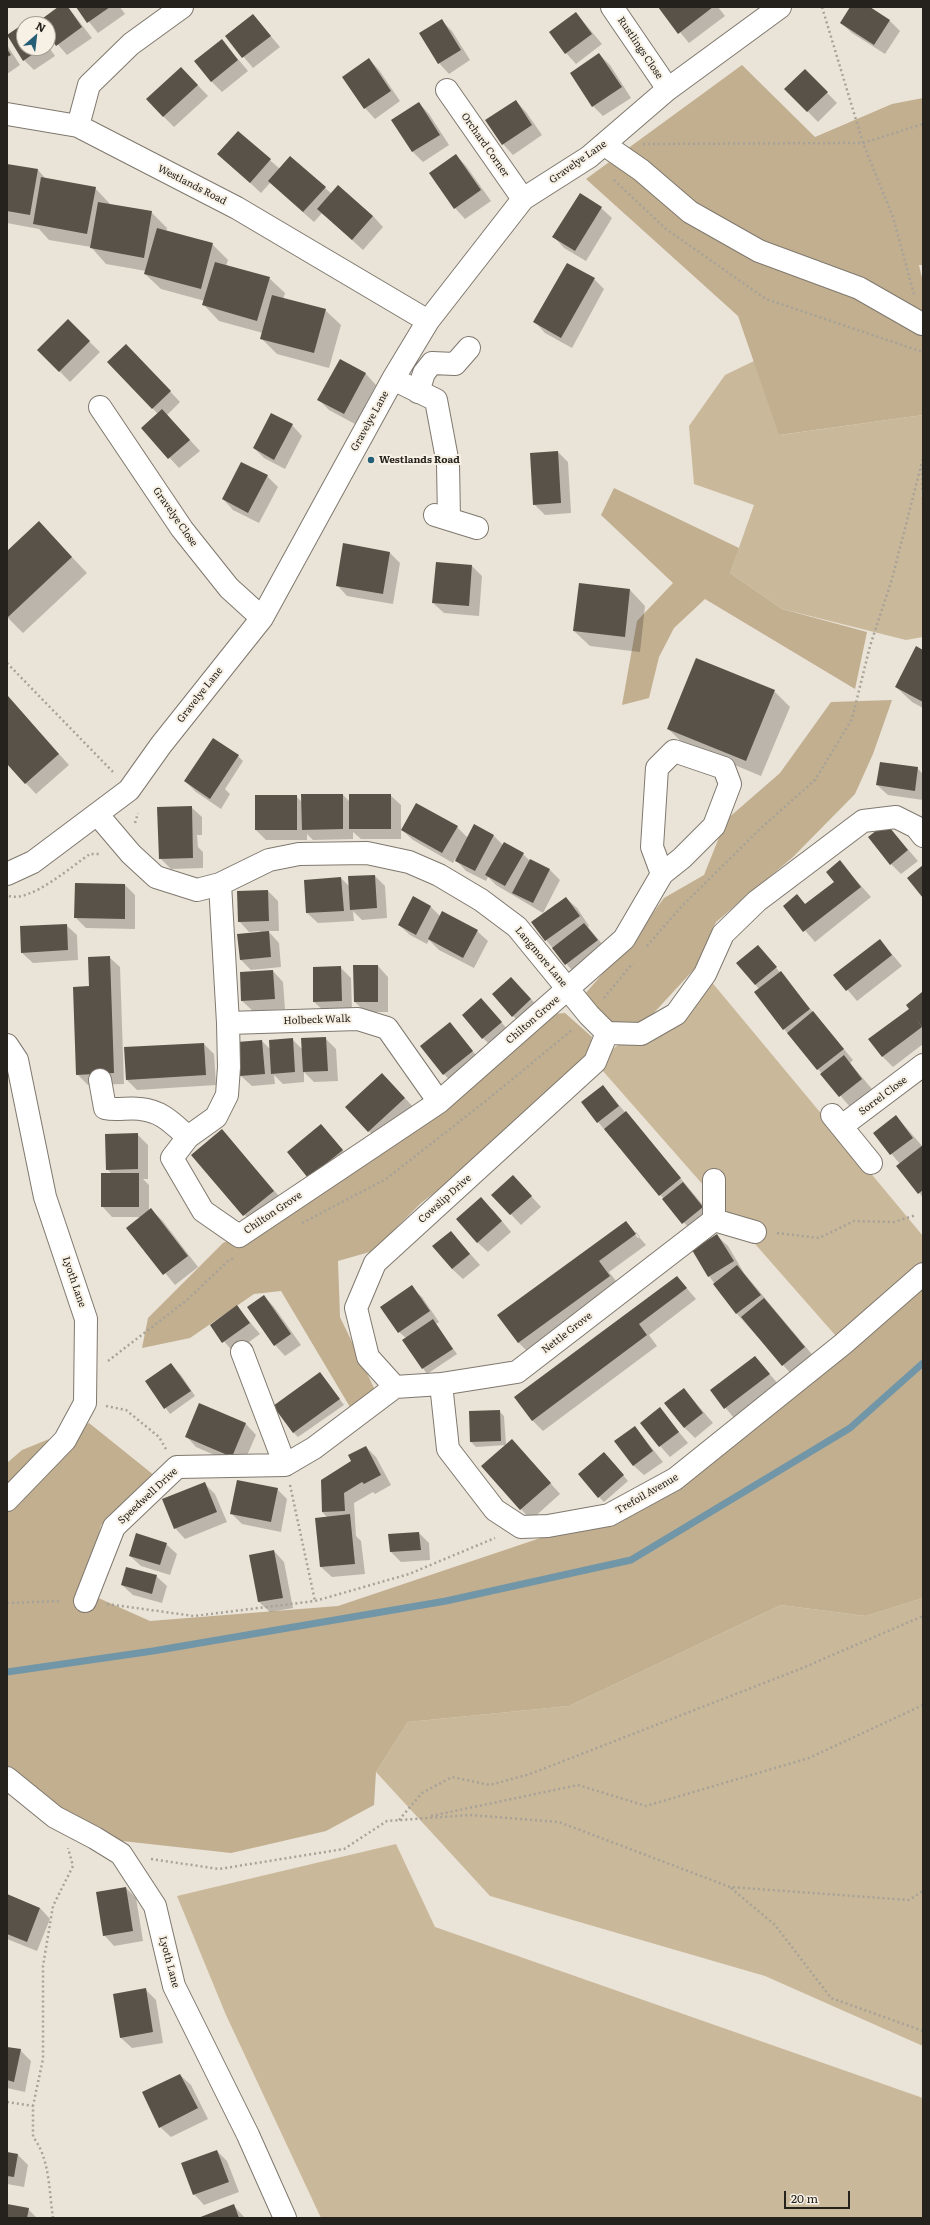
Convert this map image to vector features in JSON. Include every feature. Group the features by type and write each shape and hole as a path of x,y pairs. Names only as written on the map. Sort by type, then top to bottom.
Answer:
{"street":[{"path":"78,126 89,85 131,44 182,7"},
{"name":"Rustlings Close","path":"612,7 668,89"},
{"name":"Gravelye Lane","path":"7,874 33,862 129,790 161,745 262,618 393,379 428,321 523,199 604,144 668,89 780,7"},
{"name":"Orchard Corner","path":"447,90 523,199"},
{"name":"Westlands Road","path":"7,114 78,126 237,208 428,321"},
{"path":"604,144 641,170 690,212 759,250 859,288 922,324"},
{"path":"418,392 424,373 432,363 455,364 469,348"},
{"path":"393,379 436,400 448,464 442,517 477,528"},
{"name":"Gravelye Close","path":"100,407 182,529 229,588 262,618"},
{"path":"674,751 724,768 730,784 714,826 682,858 662,874 652,847 657,768 674,751"},
{"name":"Langmore Lane","path":"97,814 131,854 156,877 197,890 220,884 269,860 299,854 367,853 409,862 439,875 481,900 517,927 568,990 607,1033"},
{"path":"607,1033 641,1034 676,1014 705,974 723,934 757,901 863,821 896,817 916,827 923,836"},
{"name":"Chilton Grove","path":"220,884 228,1023 229,1067 227,1095 216,1117 188,1136 172,1158 203,1211 239,1236 439,1102 568,990 624,939 662,874"},
{"name":"Holbeck Walk","path":"228,1023 358,1019 387,1028 439,1102"},
{"name":"Cowslip Drive","path":"395,1387 368,1357 356,1308 375,1263 595,1062 607,1033"},
{"name":"Lyoth Lane","path":"7,1044 17,1060 45,1197 86,1319 85,1402 65,1440 7,1500"},
{"name":"Sorrel Close","path":"871,1163 837,1120 923,1065"},
{"path":"100,1080 105,1108 116,1110 139,1108 162,1114 188,1136"},
{"path":"714,1180 714,1220 755,1232"},
{"name":"Nettle Grove","path":"395,1387 441,1384 517,1372 714,1220"},
{"name":"Trefoil Avenue","path":"521,1527 548,1526 609,1515 674,1479 843,1344 923,1274"},
{"path":"242,1352 285,1465"},
{"path":"441,1384 448,1449 495,1510 521,1527"},
{"name":"Speedwell Drive","path":"85,1601 114,1527 177,1467 285,1465 314,1448 395,1387"},
{"name":"Lyoth Lane","path":"7,1778 54,1817 95,1838 121,1854 155,1906 174,1986 248,2135 285,2218"}],"path":[{"path":"822,7 863,142 893,217 922,324"},
{"path":"604,144 863,142 923,124"},
{"path":"923,458 923,505"},
{"path":"7,664 129,790"},
{"path":"755,1232 819,1238 854,1221 894,1222 916,1216"},
{"path":"85,1402 126,1410 159,1437 177,1467"},
{"path":"285,1465 315,1601"},
{"path":"7,1603 85,1601 194,1616 315,1601 408,1574 521,1527"},
{"path":"399,1820 422,1793 452,1777 490,1785 530,1774 800,1669 923,1616"},
{"path":"423,1818 578,1785 646,1806 809,1758 923,1705"},
{"path":"121,1854 219,1869 344,1849 387,1821 470,1815 559,1822 730,1887 909,1900 923,1891"},
{"path":"53,2218 46,2169 38,2144 33,2137 33,2106 43,2059 43,1966 53,1906 73,1866 66,1841 68,1824"},
{"path":"730,1887 775,1925 831,1998 923,2032"},
{"path":"7,2102 33,2106"}],"shaded area":[{"path":"742,65 815,137 892,104 923,98 923,265 919,265 923,282 923,415 779,435 738,316 586,179"},
{"path":"754,361 780,435 923,415 923,488 921,495 923,496 923,637 906,640 782,609 730,573 754,505 694,484 689,426 725,375"},
{"path":"614,488 739,548 730,573 782,609 867,632 855,689 705,599 674,628 659,657 649,698 622,705 637,621 673,583 601,515"},
{"path":"892,700 873,754 855,794 793,857 716,922 698,965 639,1029 612,1028 584,995 637,934 664,898 704,875 726,820 780,773 831,702"},
{"path":"705,974 923,1236 923,1274 843,1344 595,1062 640,1029"},
{"path":"565,1013 592,1037 587,1061 508,1137 421,1203 373,1251 338,1261 340,1317 375,1390 350,1407 281,1291 254,1294 190,1338 142,1348 148,1318 223,1243 305,1205 552,1014"},
{"path":"923,1274 923,1598 866,1616 781,1605 569,1706 408,1722 376,1772 374,1805 326,1831 231,1853 95,1838 7,1773 7,1463 22,1450 89,1423 155,1476 101,1525 85,1592 150,1621 338,1606 609,1515 675,1479"},
{"path":"923,1598 923,2046 765,1976 490,1896 376,1772 408,1722 569,1706 781,1605 866,1616"},
{"path":"396,1844 435,1927 923,2098 923,2218 321,2218 226,2015 177,1896"}],"building":[{"path":"58,7 68,7 82,27 56,46 56,16 46,16"},
{"path":"76,7 110,7 87,23"},
{"path":"658,7 713,7 678,34"},
{"path":"850,7 870,7 890,20 874,45 840,23"},
{"path":"576,12 592,34 565,54 549,32"},
{"path":"253,14 271,36 242,58 225,36"},
{"path":"442,19 461,50 438,64 419,33"},
{"path":"16,29 16,50 7,35"},
{"path":"222,39 238,60 211,82 194,61"},
{"path":"7,49 11,55 7,57"},
{"path":"599,53 622,87 592,107 570,73"},
{"path":"20,56 30,56 23,61"},
{"path":"369,58 391,91 364,109 342,77"},
{"path":"181,67 198,85 163,117 146,99"},
{"path":"805,69 828,92 807,112 784,89"},
{"path":"516,100 532,125 502,145 485,120"},
{"path":"419,102 440,135 412,152 391,120"},
{"path":"238,131 271,159 250,183 217,154"},
{"path":"456,154 481,190 454,209 429,173"},
{"path":"290,156 326,187 303,212 268,181"},
{"path":"7,164 38,169 30,215 7,211"},
{"path":"41,177 96,187 87,234 33,224"},
{"path":"338,185 373,216 352,240 317,209"},
{"path":"580,193 602,207 575,251 552,237"},
{"path":"98,202 152,211 144,258 90,248"},
{"path":"157,228 213,243 201,289 144,274"},
{"path":"215,262 270,277 257,321 202,305"},
{"path":"567,263 595,278 561,338 533,322"},
{"path":"272,295 326,309 314,353 260,339"},
{"path":"68,319 90,341 59,372 37,350"},
{"path":"126,344 171,391 152,409 107,362"},
{"path":"340,359 366,373 344,414 317,400"},
{"path":"162,409 190,440 168,459 141,428"},
{"path":"271,413 293,424 274,460 253,448"},
{"path":"558,451 561,503 533,505 530,453"},
{"path":"241,462 268,475 248,513 222,499"},
{"path":"39,521 72,557 7,618 7,551"},
{"path":"343,543 390,552 383,594 336,586"},
{"path":"436,562 472,565 469,606 432,603"},
{"path":"579,583 630,589 625,637 573,631"},
{"path":"916,646 923,650 923,702 895,687"},
{"path":"696,658 775,690 746,761 667,729"},
{"path":"8,696 59,754 25,784 7,764"},
{"path":"213,738 239,755 210,799 184,781"},
{"path":"880,762 918,767 915,791 876,785"},
{"path":"301,794 343,794 343,829 302,830"},
{"path":"349,794 391,794 391,829 349,829"},
{"path":"255,795 297,795 297,830 255,830"},
{"path":"416,803 458,826 442,853 401,830"},
{"path":"192,806 193,858 159,859 157,807"},
{"path":"886,823 908,850 890,865 868,837"},
{"path":"474,824 494,835 475,871 455,861"},
{"path":"504,842 524,853 505,886 485,875"},
{"path":"530,859 550,869 533,903 512,893"},
{"path":"840,860 861,887 803,932 783,906 797,894 805,904 834,882 826,872"},
{"path":"923,865 923,898 907,878"},
{"path":"375,875 377,908 350,910 348,876"},
{"path":"341,877 344,911 306,913 304,880"},
{"path":"75,883 125,884 125,919 74,918"},
{"path":"268,890 269,921 238,922 237,891"},
{"path":"413,896 431,906 416,935 398,925"},
{"path":"566,897 580,916 545,941 531,922"},
{"path":"442,911 478,930 463,958 428,939"},
{"path":"584,923 598,940 565,965 552,948"},
{"path":"67,924 68,950 21,953 20,926"},
{"path":"269,931 271,957 240,960 237,934"},
{"path":"880,939 892,955 846,991 833,975"},
{"path":"758,945 777,967 755,985 736,963"},
{"path":"110,956 114,1073 76,1075 73,987 89,986 88,957"},
{"path":"353,965 378,965 378,1002 354,1002"},
{"path":"341,966 342,1001 313,1002 313,967"},
{"path":"273,970 275,999 241,1001 240,972"},
{"path":"781,971 810,1009 783,1030 754,992"},
{"path":"511,977 531,999 512,1017 492,994"},
{"path":"922,992 923,1028 915,1017 922,1027 882,1057 868,1039 909,1009 906,1005"},
{"path":"481,998 502,1022 482,1039 462,1015"},
{"path":"813,1011 844,1049 817,1070 787,1033"},
{"path":"450,1022 473,1051 443,1075 420,1046"},
{"path":"326,1037 328,1071 303,1072 301,1038"},
{"path":"293,1038 295,1072 271,1074 269,1040"},
{"path":"262,1040 265,1074 240,1076 237,1042"},
{"path":"204,1043 206,1075 126,1080 124,1047"},
{"path":"844,1055 862,1079 839,1097 820,1074"},
{"path":"382,1073 405,1098 368,1132 345,1107"},
{"path":"603,1085 619,1106 597,1123 581,1102"},
{"path":"626,1111 681,1178 659,1196 604,1129"},
{"path":"896,1115 913,1138 890,1155 873,1133"},
{"path":"321,1124 343,1150 308,1178 287,1152"},
{"path":"222,1129 274,1191 243,1216 191,1155"},
{"path":"138,1133 138,1169 106,1170 105,1134"},
{"path":"923,1145 923,1190 918,1194 896,1166"},
{"path":"101,1173 139,1173 139,1207 101,1207"},
{"path":"513,1175 532,1196 510,1215 491,1195"},
{"path":"683,1182 703,1207 682,1224 662,1199"},
{"path":"481,1197 502,1221 477,1243 456,1219"},
{"path":"151,1208 188,1256 163,1275 126,1228"},
{"path":"626,1221 636,1234 599,1261 610,1276 518,1343 497,1315"},
{"path":"451,1231 470,1254 452,1269 432,1246"},
{"path":"717,1234 734,1261 708,1277 692,1250"},
{"path":"737,1265 761,1295 736,1314 713,1284"},
{"path":"677,1276 687,1288 639,1324 647,1335 532,1421 514,1397"},
{"path":"412,1285 430,1311 398,1333 380,1307"},
{"path":"264,1295 291,1334 274,1346 247,1307"},
{"path":"764,1298 805,1347 782,1366 741,1317"},
{"path":"237,1305 250,1323 222,1343 210,1325"},
{"path":"433,1319 453,1349 422,1369 402,1340"},
{"path":"755,1356 770,1374 724,1409 710,1390"},
{"path":"171,1363 191,1391 164,1409 145,1381"},
{"path":"320,1372 340,1399 293,1433 273,1406"},
{"path":"684,1388 703,1413 684,1428 664,1403"},
{"path":"199,1403 246,1423 232,1457 185,1437"},
{"path":"660,1407 679,1432 659,1447 640,1423"},
{"path":"500,1410 501,1441 470,1442 469,1411"},
{"path":"635,1426 653,1451 633,1466 614,1441"},
{"path":"512,1439 551,1483 520,1510 481,1466"},
{"path":"366,1446 381,1475 364,1484 362,1482 344,1493 345,1511 322,1512 321,1480 351,1461 348,1455"},
{"path":"604,1452 624,1475 598,1498 578,1474"},
{"path":"237,1480 278,1488 271,1522 230,1514"},
{"path":"205,1482 217,1512 174,1529 162,1499"},
{"path":"350,1514 355,1564 320,1567 315,1518"},
{"path":"419,1532 421,1550 390,1552 388,1534"},
{"path":"136,1533 167,1543 160,1565 129,1556"},
{"path":"274,1550 283,1598 258,1602 249,1555"},
{"path":"126,1567 157,1575 152,1594 121,1585"},
{"path":"126,1887 133,1931 103,1936 96,1892"},
{"path":"7,1894 40,1908 27,1942 7,1934"},
{"path":"146,1988 153,2032 120,2038 113,1994"},
{"path":"7,2047 21,2049 14,2082 7,2080"},
{"path":"180,2074 198,2108 159,2128 142,2092"},
{"path":"217,2150 229,2182 193,2195 181,2163"},
{"path":"7,2152 18,2154 14,2177 7,2176"},
{"path":"7,2204 29,2208 27,2218 7,2218"},
{"path":"234,2204 239,2218 198,2218"}],"waterway":[{"path":"7,1672 153,1651 446,1601 631,1560 850,1428 923,1363"}],"place":[{"name":"Westlands Road","path":"371,460"}]}
